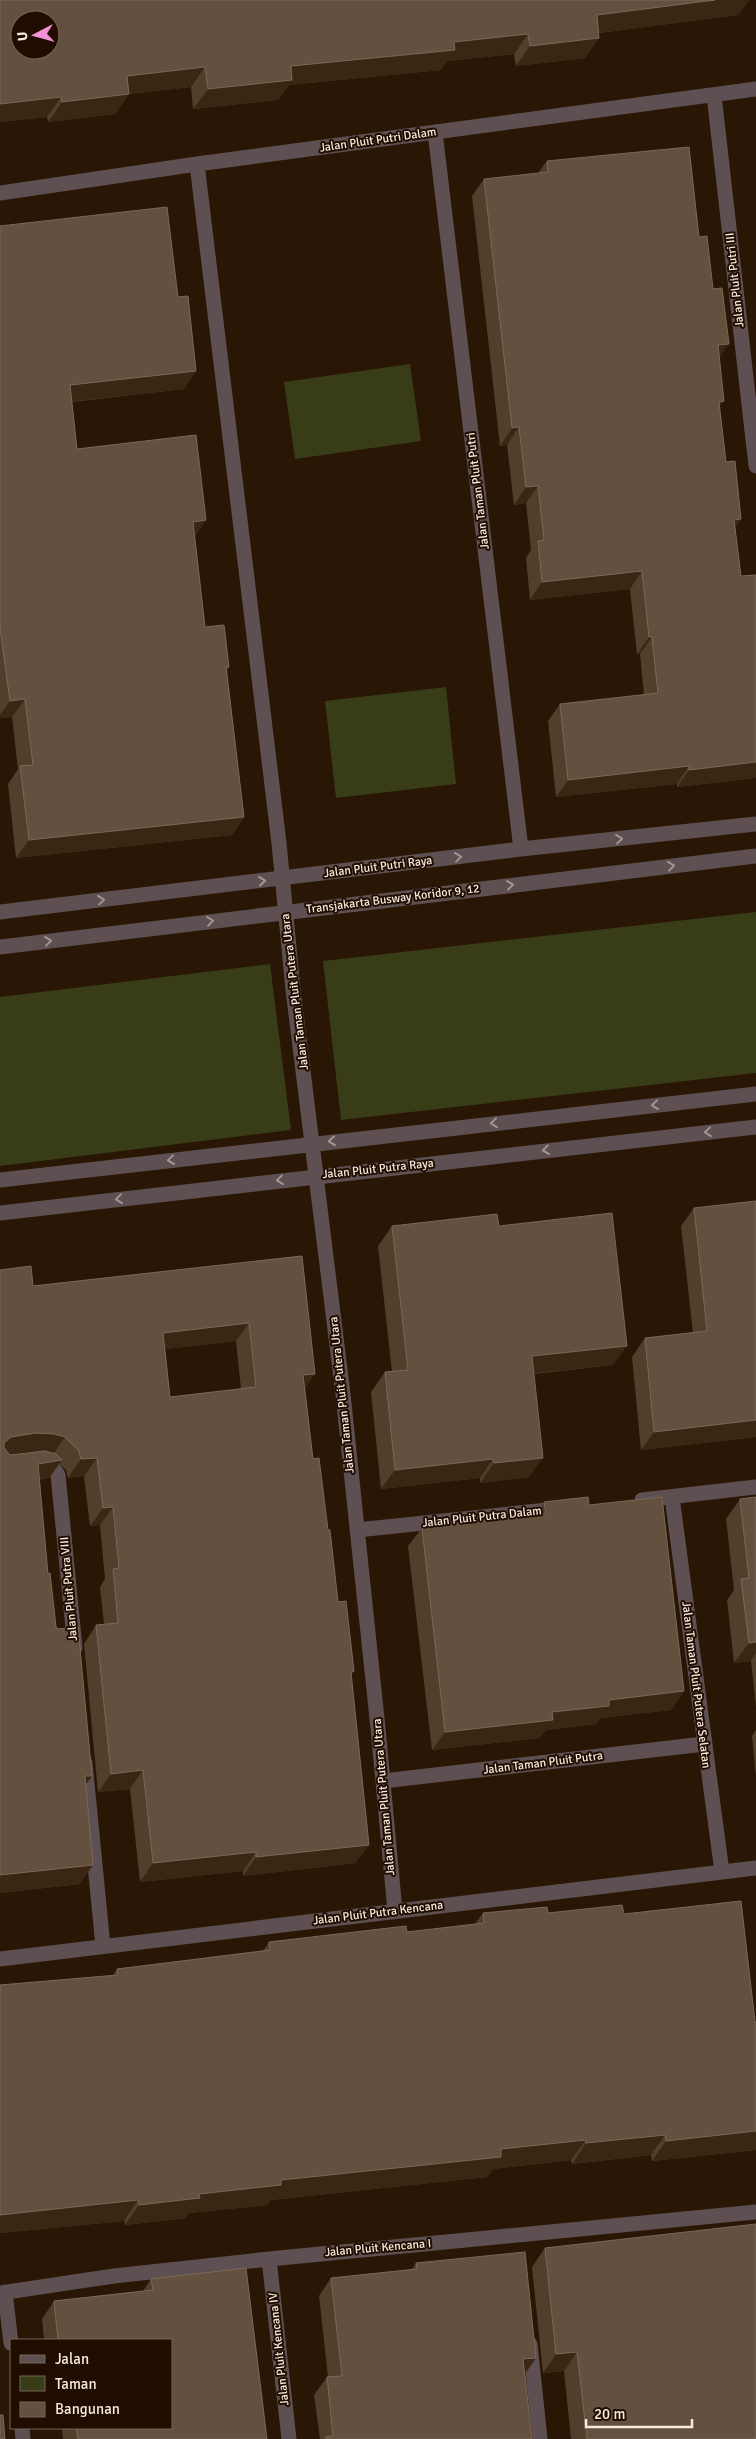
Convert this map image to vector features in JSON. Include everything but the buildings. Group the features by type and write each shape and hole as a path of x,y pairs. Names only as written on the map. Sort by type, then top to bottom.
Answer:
{"street":[{"name":"Jalan Pluit Putri Dalam","path":"0,193 197,164 756,89"},
{"name":"Jalan Pluit Putri III","path":"714,95 756,466"},
{"name":"Jalan Taman Pluit Putri","path":"435,132 521,849"},
{"path":"197,164 283,879"},
{"name":"Jalan Pluit Putri Raya","path":"0,912 521,849 756,824"},
{"name":"Transjakarta Busway Koridor 9, 12","path":"0,947 756,856"},
{"name":"Jalan Taman Pluit Putera Utara","path":"283,879 293,990 357,1530 395,1911"},
{"path":"0,1180 756,1094"},
{"name":"Jalan Pluit Putra Raya","path":"0,1213 756,1127"},
{"name":"Jalan Pluit Putra VIII","path":"0,1464 42,1460 55,1468 58,1475 76,1661"},
{"path":"623,1502 756,1487"},
{"name":"Jalan Taman Pluit Putera Selatan","path":"672,1497 722,1872"},
{"name":"Jalan Pluit Putra Dalam","path":"357,1530 574,1508"},
{"name":"Jalan Taman Pluit Putra","path":"383,1781 704,1744"},
{"path":"84,1750 103,1946"},
{"name":"Jalan Pluit Putra Kencana","path":"0,1959 756,1868"},
{"name":"Jalan Pluit Kencana I","path":"2,2292 114,2276 269,2259 756,2212"},
{"path":"519,2235 521,2254"},
{"name":"Jalan Pluit Kencana IV","path":"269,2259 289,2439"},
{"path":"2,2292 10,2339"},
{"path":"529,2332 540,2439"}],"green space":[{"path":"410,364 421,441 295,459 284,382"},
{"path":"446,687 456,784 336,798 325,701"},
{"path":"756,912 756,1073 341,1120 323,961"},
{"path":"270,964 291,1130 0,1166 0,997"}]}
